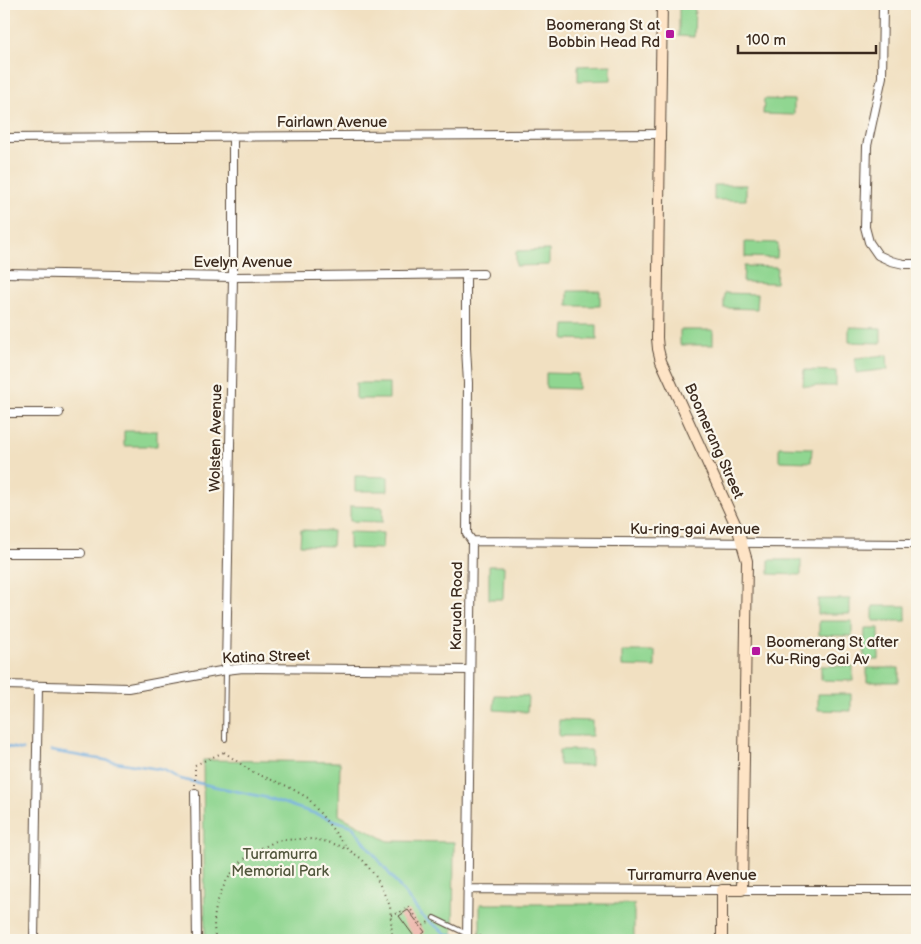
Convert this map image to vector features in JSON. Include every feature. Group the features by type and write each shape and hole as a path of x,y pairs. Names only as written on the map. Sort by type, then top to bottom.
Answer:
{"street":[{"name":"Boomerang Street","path":"662,4 657,338 661,361 738,530 747,561 742,890"},
{"path":"883,4 882,78 867,146 866,227 869,242 878,254 904,264 917,264"},
{"name":"Fairlawn Avenue","path":"4,138 661,134"},
{"name":"Wolsten Avenue","path":"226,670 233,277 233,136"},
{"name":"Evelyn Avenue","path":"4,273 233,277 483,274"},
{"name":"Karuah Road","path":"466,274 468,382 467,534 472,541 467,937"},
{"path":"4,414 59,413"},
{"name":"Ku-ring-gai Avenue","path":"472,541 917,544"},
{"path":"4,553 81,553"},
{"name":"Katina Street","path":"4,685 129,688 243,668 470,670"},
{"path":"34,940 38,686"},
{"path":"195,789 197,940"},
{"name":"Turramurra Avenue","path":"467,889 917,890"},
{"path":"722,890 722,940"}],"lane":[{"name":"Wolsten Avenue","path":"225,739 226,670"},
{"path":"434,918 467,937"}],"path":[{"path":"195,789 195,765 224,752 252,772 287,786 308,798 349,850"},
{"path":"216,940 215,917 217,901 231,874 252,853 276,841 300,838 319,839 336,844 362,859 376,877 390,906 392,940"},
{"path":"391,915 398,913 408,906 423,926"},
{"path":"467,937 484,937 486,940"}],"green space":[{"path":"679,4 695,4 694,37 679,36"},
{"path":"611,65 611,80 578,81 578,66"},
{"path":"764,99 794,100 794,115 763,114"},
{"path":"714,185 746,185 746,200 714,200"},
{"path":"745,242 778,243 777,258 745,257"},
{"path":"549,250 549,265 516,266 516,251"},
{"path":"744,266 777,267 776,283 743,282"},
{"path":"568,291 600,291 600,306 568,306"},
{"path":"724,293 758,294 757,309 724,308"},
{"path":"565,325 597,325 597,340 564,339"},
{"path":"849,327 881,328 881,343 849,342"},
{"path":"680,330 713,330 713,345 680,345"},
{"path":"887,355 888,369 856,373 855,358"},
{"path":"804,370 836,371 836,386 803,386"},
{"path":"546,373 578,374 578,389 546,388"},
{"path":"356,383 389,383 389,399 356,399"},
{"path":"124,431 157,431 157,446 124,446"},
{"path":"779,447 812,448 811,462 779,461"},
{"path":"355,476 388,477 388,491 355,491"},
{"path":"350,506 383,507 383,522 350,521"},
{"path":"301,530 333,531 332,546 300,545"},
{"path":"349,532 383,533 382,549 349,548"},
{"path":"769,560 801,560 801,575 769,574"},
{"path":"489,566 504,566 503,599 489,599"},
{"path":"818,599 850,599 850,614 818,614"},
{"path":"873,606 906,606 906,621 873,621"},
{"path":"819,621 852,621 852,636 819,635"},
{"path":"865,628 879,628 879,660 864,660"},
{"path":"622,651 655,651 655,667 622,666"},
{"path":"821,666 853,666 853,681 821,680"},
{"path":"867,668 899,668 899,682 867,682"},
{"path":"818,694 851,694 851,711 818,710"},
{"path":"495,695 528,696 527,712 494,710"},
{"path":"559,720 592,721 592,736 559,736"},
{"path":"559,750 591,750 591,766 559,765"},
{"name":"Turramurra Memorial Park","path":"203,760 340,762 339,815 388,841 454,842 453,940 205,940"},
{"path":"480,904 634,904 634,940 480,940"}],"building":[{"path":"408,910 425,932 416,939 399,916"}],"waterway":[{"path":"4,746 23,750"},
{"path":"51,751 164,770 180,779 268,798 352,826 423,917 448,935 455,936"}],"place":[{"name":"Boomerang St at Bobbin Head Rd","path":"670,34"},
{"name":"Boomerang St after Ku-Ring-Gai Av","path":"756,651"}]}
